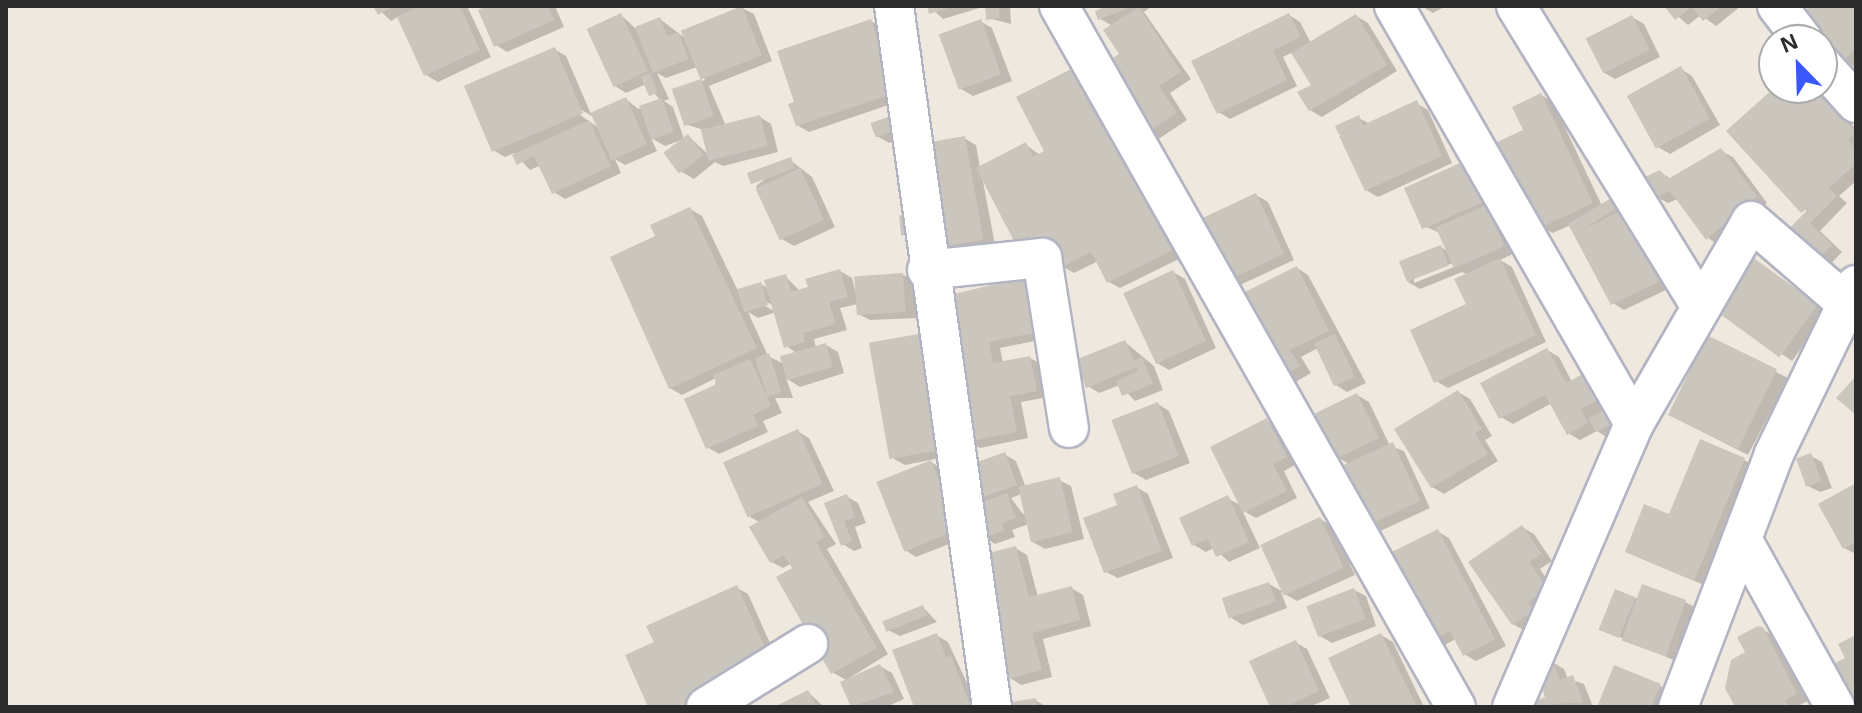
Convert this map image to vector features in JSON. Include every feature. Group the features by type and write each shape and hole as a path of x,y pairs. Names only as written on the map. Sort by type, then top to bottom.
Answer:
{"street":[{"path":"894,6 927,270 992,707"},
{"path":"1059,6 1456,707"},
{"path":"1394,6 1634,424"},
{"path":"1516,6 1700,305"},
{"path":"1777,6 1791,24"},
{"path":"1838,83 1856,103"},
{"path":"1512,707 1634,424 1751,221 1851,295 1774,454 1678,707"},
{"path":"927,270 1042,258 1069,428"},
{"path":"1742,539 1835,707"},
{"path":"706,707 808,644"}],"building":[{"path":"373,6 394,6 378,15"},
{"path":"420,6 460,6 480,50 424,76 397,17"},
{"path":"487,6 548,6 554,20 494,47 478,10"},
{"path":"742,6 762,55 701,80 681,31"},
{"path":"927,6 952,6 952,7 929,14"},
{"path":"985,6 999,6 1000,18 986,20"},
{"path":"1107,6 1133,6 1098,20 1095,11"},
{"path":"1664,6 1722,6 1703,21 1692,7 1675,20"},
{"path":"1810,6 1856,6 1856,49 1842,62 1838,58 1838,24 1806,24 1799,16"},
{"path":"1139,7 1181,72 1159,86 1177,113 1138,138 1095,70 1119,54 1103,30"},
{"path":"621,13 648,71 614,87 587,29"},
{"path":"1289,13 1301,37 1273,50 1287,80 1217,114 1191,61"},
{"path":"1356,14 1387,65 1309,111 1297,92 1311,85 1291,53"},
{"path":"1632,15 1650,50 1603,73 1586,39"},
{"path":"660,17 667,36 678,32 689,59 653,73 635,27"},
{"path":"871,19 895,93 796,126 788,104 794,102 777,51"},
{"path":"981,19 1001,74 959,90 939,34"},
{"path":"555,47 583,113 492,152 464,86"},
{"path":"1681,66 1710,118 1656,149 1627,96"},
{"path":"1073,68 1172,250 1107,283 1091,252 1060,268 1038,255 1028,236 1015,243 976,168 1026,142 1033,157 1044,151 1016,97"},
{"path":"650,73 658,92 649,96 641,77"},
{"path":"701,79 714,116 684,126 672,89"},
{"path":"1541,93 1593,203 1540,228 1497,142 1523,130 1512,107"},
{"path":"626,97 647,145 612,160 590,113"},
{"path":"662,98 674,132 651,140 639,106"},
{"path":"1417,100 1442,156 1365,191 1339,136 1353,129 1339,135 1335,126 1359,115 1363,125"},
{"path":"1758,102 1830,104 1856,132 1848,140 1856,149 1856,164 1829,188 1837,196 1810,223 1832,245 1810,267 1780,238 1813,204 1801,213 1726,131"},
{"path":"760,115 768,146 709,161 701,130"},
{"path":"893,115 898,129 876,137 870,123"},
{"path":"589,120 611,166 552,194 534,156 517,165 512,155"},
{"path":"688,134 704,155 679,173 663,153"},
{"path":"965,136 983,239 938,247 920,144"},
{"path":"1721,148 1757,196 1706,240 1670,191 1655,198 1645,177 1660,170 1668,179"},
{"path":"791,157 795,168 751,184 747,173"},
{"path":"1467,160 1485,201 1422,229 1404,188"},
{"path":"800,168 824,220 780,240 756,189"},
{"path":"1256,193 1284,254 1216,285 1188,225"},
{"path":"1613,197 1619,207 1580,231 1624,209 1660,281 1611,305 1568,224"},
{"path":"1486,205 1504,246 1454,268 1436,227"},
{"path":"690,207 757,348 669,389 610,257 655,236 650,225"},
{"path":"913,214 915,234 901,235 899,215"},
{"path":"1441,245 1449,266 1407,282 1399,261"},
{"path":"1748,254 1818,305 1779,357 1710,307"},
{"path":"1500,258 1536,335 1434,383 1410,330 1466,304 1454,279"},
{"path":"1297,266 1329,331 1290,350 1300,366 1279,379 1269,363 1286,352 1266,362 1233,298"},
{"path":"840,269 848,297 829,302 836,324 803,333 805,342 784,348 764,280 786,274 791,292 808,287 805,279"},
{"path":"1173,270 1206,341 1156,364 1123,293"},
{"path":"903,273 906,312 857,315 854,276"},
{"path":"1037,274 1048,330 989,342 993,363 1030,356 1037,391 1010,396 1017,432 966,442 938,298"},
{"path":"761,282 768,305 744,312 737,289"},
{"path":"924,333 944,449 889,459 869,343"},
{"path":"1335,334 1355,377 1334,386 1314,344"},
{"path":"1707,335 1777,369 1738,449 1668,415"},
{"path":"1125,340 1134,361 1142,357 1153,384 1122,396 1116,381 1138,371 1137,367 1086,388 1075,360"},
{"path":"826,343 833,367 787,380 780,356"},
{"path":"1547,348 1566,383 1588,371 1602,398 1581,409 1588,423 1567,435 1545,395 1499,419 1480,383"},
{"path":"769,353 782,392 767,397 755,358"},
{"path":"750,359 771,406 753,415 758,426 706,449 684,399 717,384 713,375"},
{"path":"1856,376 1856,415 1836,398"},
{"path":"1458,390 1482,429 1475,433 1488,454 1431,488 1394,429"},
{"path":"1357,393 1379,438 1337,459 1315,414"},
{"path":"1158,402 1179,456 1132,474 1111,420"},
{"path":"1606,409 1613,423 1595,432 1588,418"},
{"path":"1267,418 1287,457 1273,464 1287,491 1243,513 1210,447"},
{"path":"798,429 822,484 747,517 723,462"},
{"path":"1700,439 1745,458 1694,581 1625,552 1644,504 1669,514"},
{"path":"1393,442 1420,501 1362,528 1335,469"},
{"path":"1005,452 1017,485 972,501 960,468"},
{"path":"1811,453 1821,481 1806,487 1796,458"},
{"path":"931,460 959,530 904,552 876,482"},
{"path":"1060,477 1073,533 1031,542 1018,487"},
{"path":"1856,483 1856,542 1843,549 1818,504"},
{"path":"1137,485 1162,551 1104,573 1083,518 1117,505 1113,494"},
{"path":"1007,493 1016,518 1002,523 1004,531 982,538 971,506"},
{"path":"847,494 855,517 844,521 852,541 841,546 824,503"},
{"path":"1228,495 1249,542 1216,557 1208,539 1192,546 1179,518"},
{"path":"802,497 825,537 816,542 877,648 831,674 776,577 792,568 784,555 770,563 749,527"},
{"path":"1320,517 1344,568 1284,596 1260,545"},
{"path":"1522,525 1542,554 1529,562 1548,589 1528,602 1534,611 1512,625 1468,562"},
{"path":"1438,529 1495,639 1463,656 1450,631 1428,641 1384,556"},
{"path":"1016,546 1029,597 1072,586 1080,620 1032,633 1042,670 1008,679 976,556"},
{"path":"1269,582 1276,602 1229,618 1222,598"},
{"path":"1642,584 1686,600 1666,656 1621,640"},
{"path":"737,585 769,656 688,707 648,707 625,655 654,642 646,626"},
{"path":"1354,588 1366,619 1318,637 1306,606"},
{"path":"1615,589 1635,597 1619,638 1599,630"},
{"path":"923,605 927,615 886,632 882,621"},
{"path":"1758,626 1763,627 1797,694 1785,700 1789,707 1730,707 1734,705 1725,688 1731,660 1745,652 1737,637"},
{"path":"937,633 946,657 951,656 971,707 914,707 892,650"},
{"path":"1381,633 1417,707 1351,707 1328,658"},
{"path":"1856,635 1856,707 1842,707 1823,669 1845,658 1838,644"},
{"path":"1296,640 1319,691 1285,707 1270,707 1249,661"},
{"path":"1552,660 1560,680 1573,675 1583,702 1520,707 1545,697 1534,667"},
{"path":"880,664 894,692 851,707 840,682"},
{"path":"1614,665 1661,684 1651,707 1597,707"},
{"path":"808,690 817,707 774,707"},
{"path":"1036,698 1037,707 994,707 994,705"}]}
